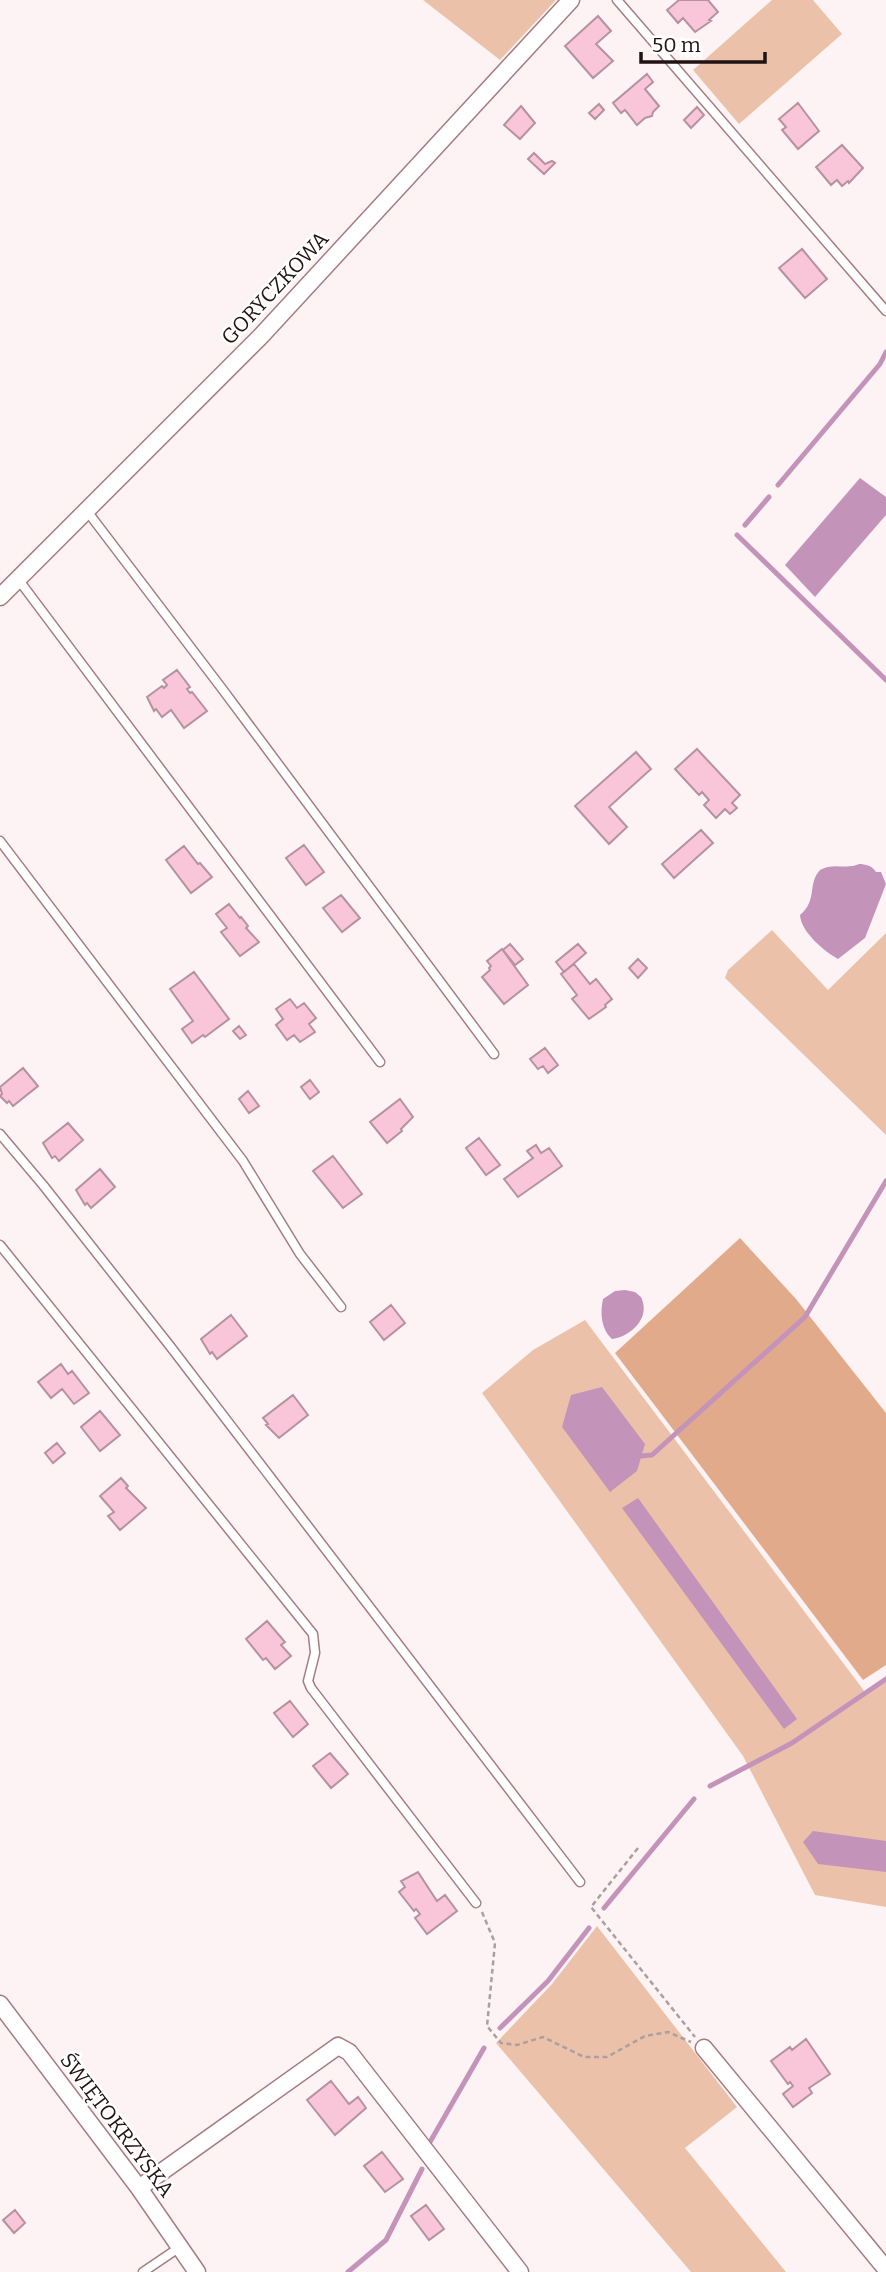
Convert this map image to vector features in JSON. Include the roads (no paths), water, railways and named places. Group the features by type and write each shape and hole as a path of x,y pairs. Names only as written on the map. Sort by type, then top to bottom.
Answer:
{"street":[{"name":"GORYCZKOWA","path":"0,597 261,336 571,0"},
{"name":"ŚWIĘTOKRZYSKA","path":"0,2004 139,2188 197,2272"},
{"path":"139,2188 338,2046 349,2052 520,2272"},
{"path":"704,2048 886,2269"}],"lane":[{"path":"618,0 886,311"},
{"path":"86,510 232,701 494,1054"},
{"path":"18,579 380,1062"},
{"path":"0,841 243,1161 300,1254 341,1307"},
{"path":"0,1134 170,1346 580,1882"},
{"path":"0,1245 313,1634 315,1653 309,1681 311,1688 477,1903"},
{"path":"143,2272 180,2247"}],"waterway":[{"path":"778,485 880,364 886,352"},
{"path":"745,525 769,497"},
{"path":"737,535 886,680"},
{"path":"641,1456 652,1455 805,1317 886,1181"},
{"path":"710,1786 792,1743 886,1679"},
{"path":"604,1908 694,1799"},
{"path":"500,2028 548,1981 589,1928"},
{"path":"430,2142 484,2048"},
{"path":"348,2272 386,2240 422,2169"}]}
